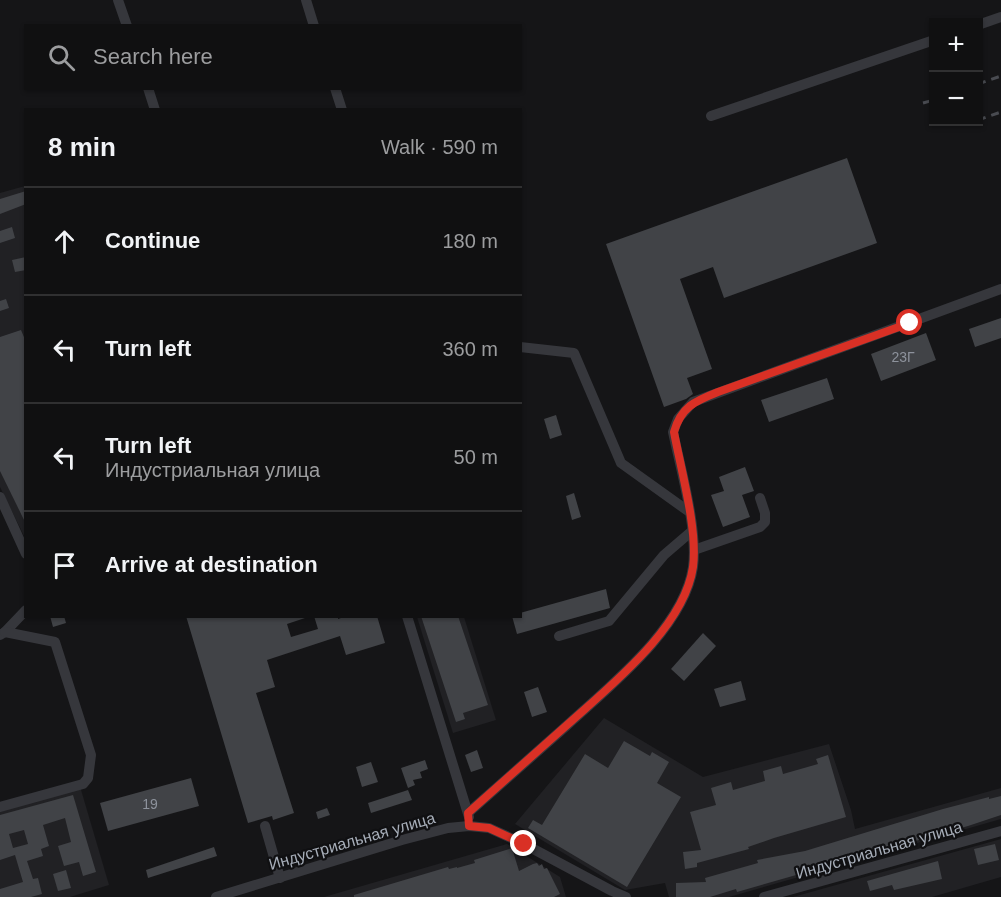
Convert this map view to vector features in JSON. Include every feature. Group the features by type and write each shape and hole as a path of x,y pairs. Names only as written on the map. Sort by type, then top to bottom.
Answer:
{"street":[{"path":"118,0 125,24"},
{"path":"306,0 313,24"},
{"path":"983,23 1001,17"},
{"path":"711,116 929,41"},
{"path":"149,90 154,108"},
{"path":"336,90 341,108"},
{"path":"468,813 639,660 677,610 690,582 694,550 674,432 678,419 693,402 1001,289"},
{"path":"522,347 574,353 621,463 688,511"},
{"path":"0,497 24,550"},
{"path":"694,550 760,527 765,522 765,513 760,498"},
{"path":"559,636 609,621 664,555 692,531"},
{"path":"2,634 24,612"},
{"path":"408,618 468,813 469,826"},
{"path":"0,807 82,784 88,778 92,755 55,642 2,634"},
{"path":"265,826 280,878"},
{"name":"Индустриальная улица","path":"216,897 402,840 448,828 469,826 489,828 626,897"},
{"name":"Индустриальная улица","path":"764,897 1001,831"}],"shaded area":[{"path":"24,186 24,536 0,487 0,193"},
{"path":"417,618 464,618 496,720 453,733"},
{"path":"604,718 703,777 829,744 855,829 1001,788 1001,819 729,897 669,897 665,883 625,890 515,824"},
{"path":"79,783 109,885 70,897 0,897 0,804"},
{"path":"1001,839 1001,877 932,897 793,897"},
{"path":"507,844 560,877 566,897 324,897"}],"building":[{"path":"847,158 877,243 724,298 713,267 680,279 712,369 687,378 693,394 664,407 606,244"},
{"path":"24,192 24,205 0,214 0,199"},
{"path":"12,227 15,238 0,243 0,231"},
{"path":"24,257 24,270 15,272 12,260"},
{"path":"6,299 9,308 0,311 0,301"},
{"path":"1001,318 1001,338 975,347 969,329"},
{"path":"21,330 24,337 24,520 0,471 0,337"},
{"path":"926,333 936,360 881,381 871,354"},
{"path":"827,378 834,399 769,422 761,400"},
{"path":"556,415 562,435 550,439 544,419"},
{"path":"745,467 754,491 742,495 750,517 723,527 711,495 724,491 719,477"},
{"path":"574,493 581,517 572,520 566,496"},
{"path":"606,589 610,608 517,634 513,618 522,618 522,612"},
{"path":"51,618 65,618 66,623 53,627"},
{"path":"187,618 305,618 287,624 291,637 318,629 315,618 378,618 385,643 346,655 340,636 267,660 275,687 256,693 294,813 273,820 272,816 248,823"},
{"path":"422,618 459,618 488,705 463,713 465,719 456,722"},
{"path":"703,633 716,646 684,681 671,669"},
{"path":"741,681 746,700 720,707 714,689"},
{"path":"538,687 547,712 532,717 524,692"},
{"path":"624,741 650,756 652,752 669,762 657,783 681,797 627,887 528,828 533,820 542,825 585,754 608,768"},
{"path":"477,750 483,768 471,772 465,755"},
{"path":"828,755 846,817 774,838 748,847 749,849 697,863 697,867 685,869 683,852 701,850 690,812 716,805 711,788 731,782 733,790 765,781 763,771 781,766 783,774 818,764 816,759"},
{"path":"425,760 428,769 420,772 422,778 413,780 415,785 408,788 401,768"},
{"path":"371,762 378,782 362,787 356,767"},
{"path":"191,778 199,806 108,831 100,803"},
{"path":"408,790 412,800 371,813 368,803"},
{"path":"73,795 96,872 83,876 79,862 64,866 58,846 71,842 65,818 43,825 49,846 41,849 43,856 27,861 33,879 38,878 42,894 31,897 0,897 0,889 23,882 15,855 0,860 0,815","holes":["24,830 28,844 13,848 9,834"]},
{"path":"1001,796 1001,815 968,826 737,892 736,889 710,897 676,897 676,883 706,882 705,878 758,863 757,860 805,851 943,809"},
{"path":"327,808 330,815 318,819 316,812"},
{"path":"995,844 999,860 978,865 974,849"},
{"path":"214,847 217,856 148,878 146,870"},
{"path":"512,848 519,871 533,864 537,863 539,866 542,864 544,869 547,868 560,894 554,897 354,897 354,895 448,867 449,869 457,868 475,863 474,860"},
{"path":"938,861 942,879 894,890 892,885 870,891 867,881"},
{"path":"66,870 71,888 58,891 53,874"}],"railway":[{"path":"983,82 1001,76"},
{"path":"923,103 929,101"},
{"path":"983,118 1001,112"}],"route":[{"path":"524,844 489,828 469,826 468,813 639,660 677,610 690,582 694,550 674,432 678,419 693,402 910,323"}]}
